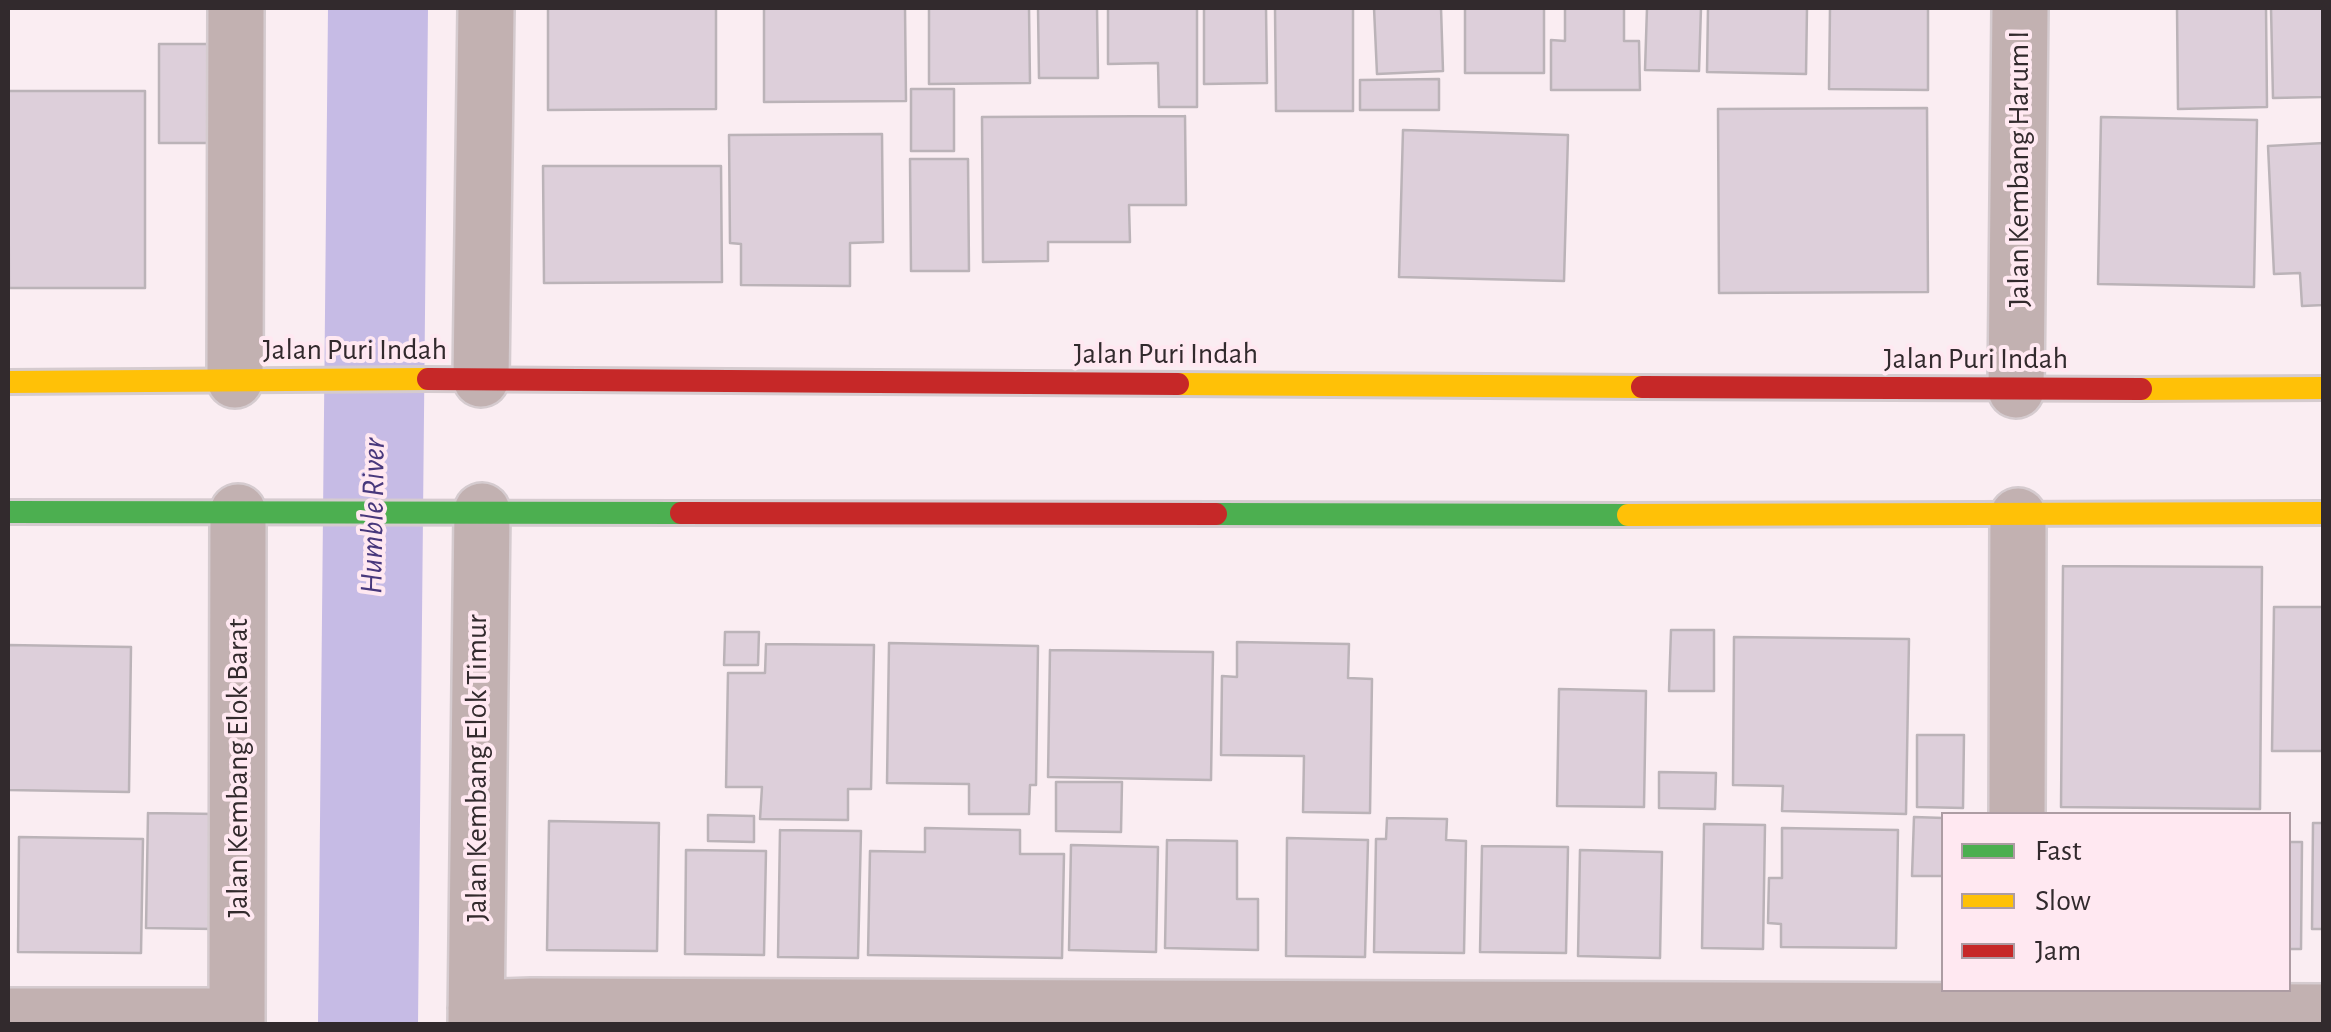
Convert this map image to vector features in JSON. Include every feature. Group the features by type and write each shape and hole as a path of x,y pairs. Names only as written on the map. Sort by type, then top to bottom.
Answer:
{"main road":[{"name":"Jalan Puri Indah","path":"8,382 468,379 2016,390 2324,388"},
{"path":"8,512 2018,516 2324,513"}],"street":[{"path":"236,8 257,380"},
{"path":"468,379 486,8"},
{"name":"Jalan Kembang Harum I","path":"2016,390 2020,8"},
{"name":"Jalan Kembang Elok Barat","path":"237,1021 260,511"},
{"name":"Jalan Kembang Elok Timur","path":"469,511 476,1016"},
{"path":"2017,812 2018,516"},
{"path":"476,1016 551,1006 2016,1000 2324,1012"},
{"path":"8,1016 237,1021"}],"building":[{"path":"548,8 716,8 716,109 548,110"},
{"path":"764,8 905,8 906,101 764,102"},
{"path":"929,8 1029,8 1030,83 929,84"},
{"path":"1038,8 1097,8 1098,78 1039,78"},
{"path":"1108,8 1197,8 1197,107 1159,107 1158,63 1108,64"},
{"path":"1204,8 1266,8 1267,83 1204,84"},
{"path":"1275,8 1353,8 1353,111 1276,111"},
{"path":"1374,8 1441,8 1443,71 1377,74"},
{"path":"1465,8 1544,8 1544,73 1465,73"},
{"path":"1565,8 1624,8 1624,41 1639,41 1640,90 1551,90 1551,40 1565,41"},
{"path":"1647,8 1701,8 1699,71 1645,70"},
{"path":"1708,8 1807,8 1806,74 1707,72"},
{"path":"1830,8 1928,8 1928,90 1829,89"},
{"path":"2177,8 2266,8 2267,107 2178,109"},
{"path":"2271,8 2324,8 2324,97 2273,98"},
{"path":"159,44 225,44 225,143 159,143"},
{"path":"1439,79 1439,110 1360,110 1360,80"},
{"path":"911,89 954,89 954,151 911,151"},
{"path":"8,91 145,91 145,288 9,288"},
{"path":"1927,108 1928,292 1719,293 1718,109"},
{"path":"1185,116 1186,205 1129,205 1130,242 1048,242 1048,261 983,262 982,117"},
{"path":"2101,117 2257,120 2254,287 2098,284"},
{"path":"1403,130 1568,135 1564,281 1399,277"},
{"path":"882,134 883,242 850,243 850,286 741,285 741,244 730,243 729,135"},
{"path":"2324,143 2324,305 2302,306 2300,273 2274,274 2268,146"},
{"path":"910,159 968,159 969,271 911,271"},
{"path":"543,166 721,166 722,282 544,283"},
{"path":"2063,566 2262,567 2260,809 2061,807"},
{"path":"2274,607 2324,607 2324,751 2272,751"},
{"path":"1671,630 1714,630 1714,691 1669,691"},
{"path":"725,632 759,632 758,665 724,665"},
{"path":"1734,637 1909,639 1906,814 1782,811 1783,786 1733,785"},
{"path":"1237,642 1349,644 1348,678 1372,679 1370,813 1303,812 1304,756 1221,755 1222,676 1237,677"},
{"path":"889,643 1038,646 1036,785 1030,785 1029,814 969,814 969,784 887,783"},
{"path":"766,644 874,645 871,789 848,789 848,820 760,819 762,787 726,787 728,673 765,673"},
{"path":"8,645 131,647 129,792 8,790"},
{"path":"1050,650 1213,652 1211,780 1048,777"},
{"path":"1559,689 1646,691 1644,807 1557,806"},
{"path":"1917,735 1964,735 1963,808 1917,807"},
{"path":"1659,772 1716,773 1715,809 1659,808"},
{"path":"1056,782 1122,782 1121,832 1056,831"},
{"path":"148,813 217,814 215,929 146,928"},
{"path":"708,815 754,816 754,842 708,841"},
{"path":"1914,817 1941,818 1941,876 1912,876"},
{"path":"1387,818 1447,819 1446,840 1466,841 1464,953 1374,952 1376,839 1386,839"},
{"path":"549,821 659,823 657,951 547,950"},
{"path":"2313,823 2324,823 2324,929 2312,929"},
{"path":"1704,824 1765,825 1763,949 1702,948"},
{"path":"925,828 1020,830 1020,854 1064,854 1062,958 868,955 870,851 925,852"},
{"path":"1782,828 1898,830 1896,948 1781,947 1781,924 1768,923 1769,878 1782,878"},
{"path":"780,830 861,831 858,958 778,957"},
{"path":"19,837 143,839 141,953 18,952"},
{"path":"1287,838 1368,840 1365,957 1286,956"},
{"path":"1167,840 1237,841 1237,899 1258,899 1258,950 1165,948"},
{"path":"2291,842 2302,842 2301,949 2291,949"},
{"path":"1071,845 1158,847 1156,952 1069,950"},
{"path":"1482,846 1568,847 1566,953 1480,952"},
{"path":"686,850 766,851 764,955 685,954"},
{"path":"1580,850 1662,852 1660,958 1578,956"}],"waterway":[{"name":"Humble River","path":"368,1024 378,8"}],"traffic: fast":[{"path":"8,512 681,513"},
{"path":"1216,514 1628,515"}],"traffic: slow":[{"path":"8,382 428,379"},
{"path":"1178,384 1642,387"},
{"path":"2141,389 2324,388"},
{"path":"1628,515 2324,513"}],"traffic: jam":[{"path":"428,379 1178,384"},
{"path":"1642,387 2141,389"},
{"path":"681,513 1216,514"}]}
